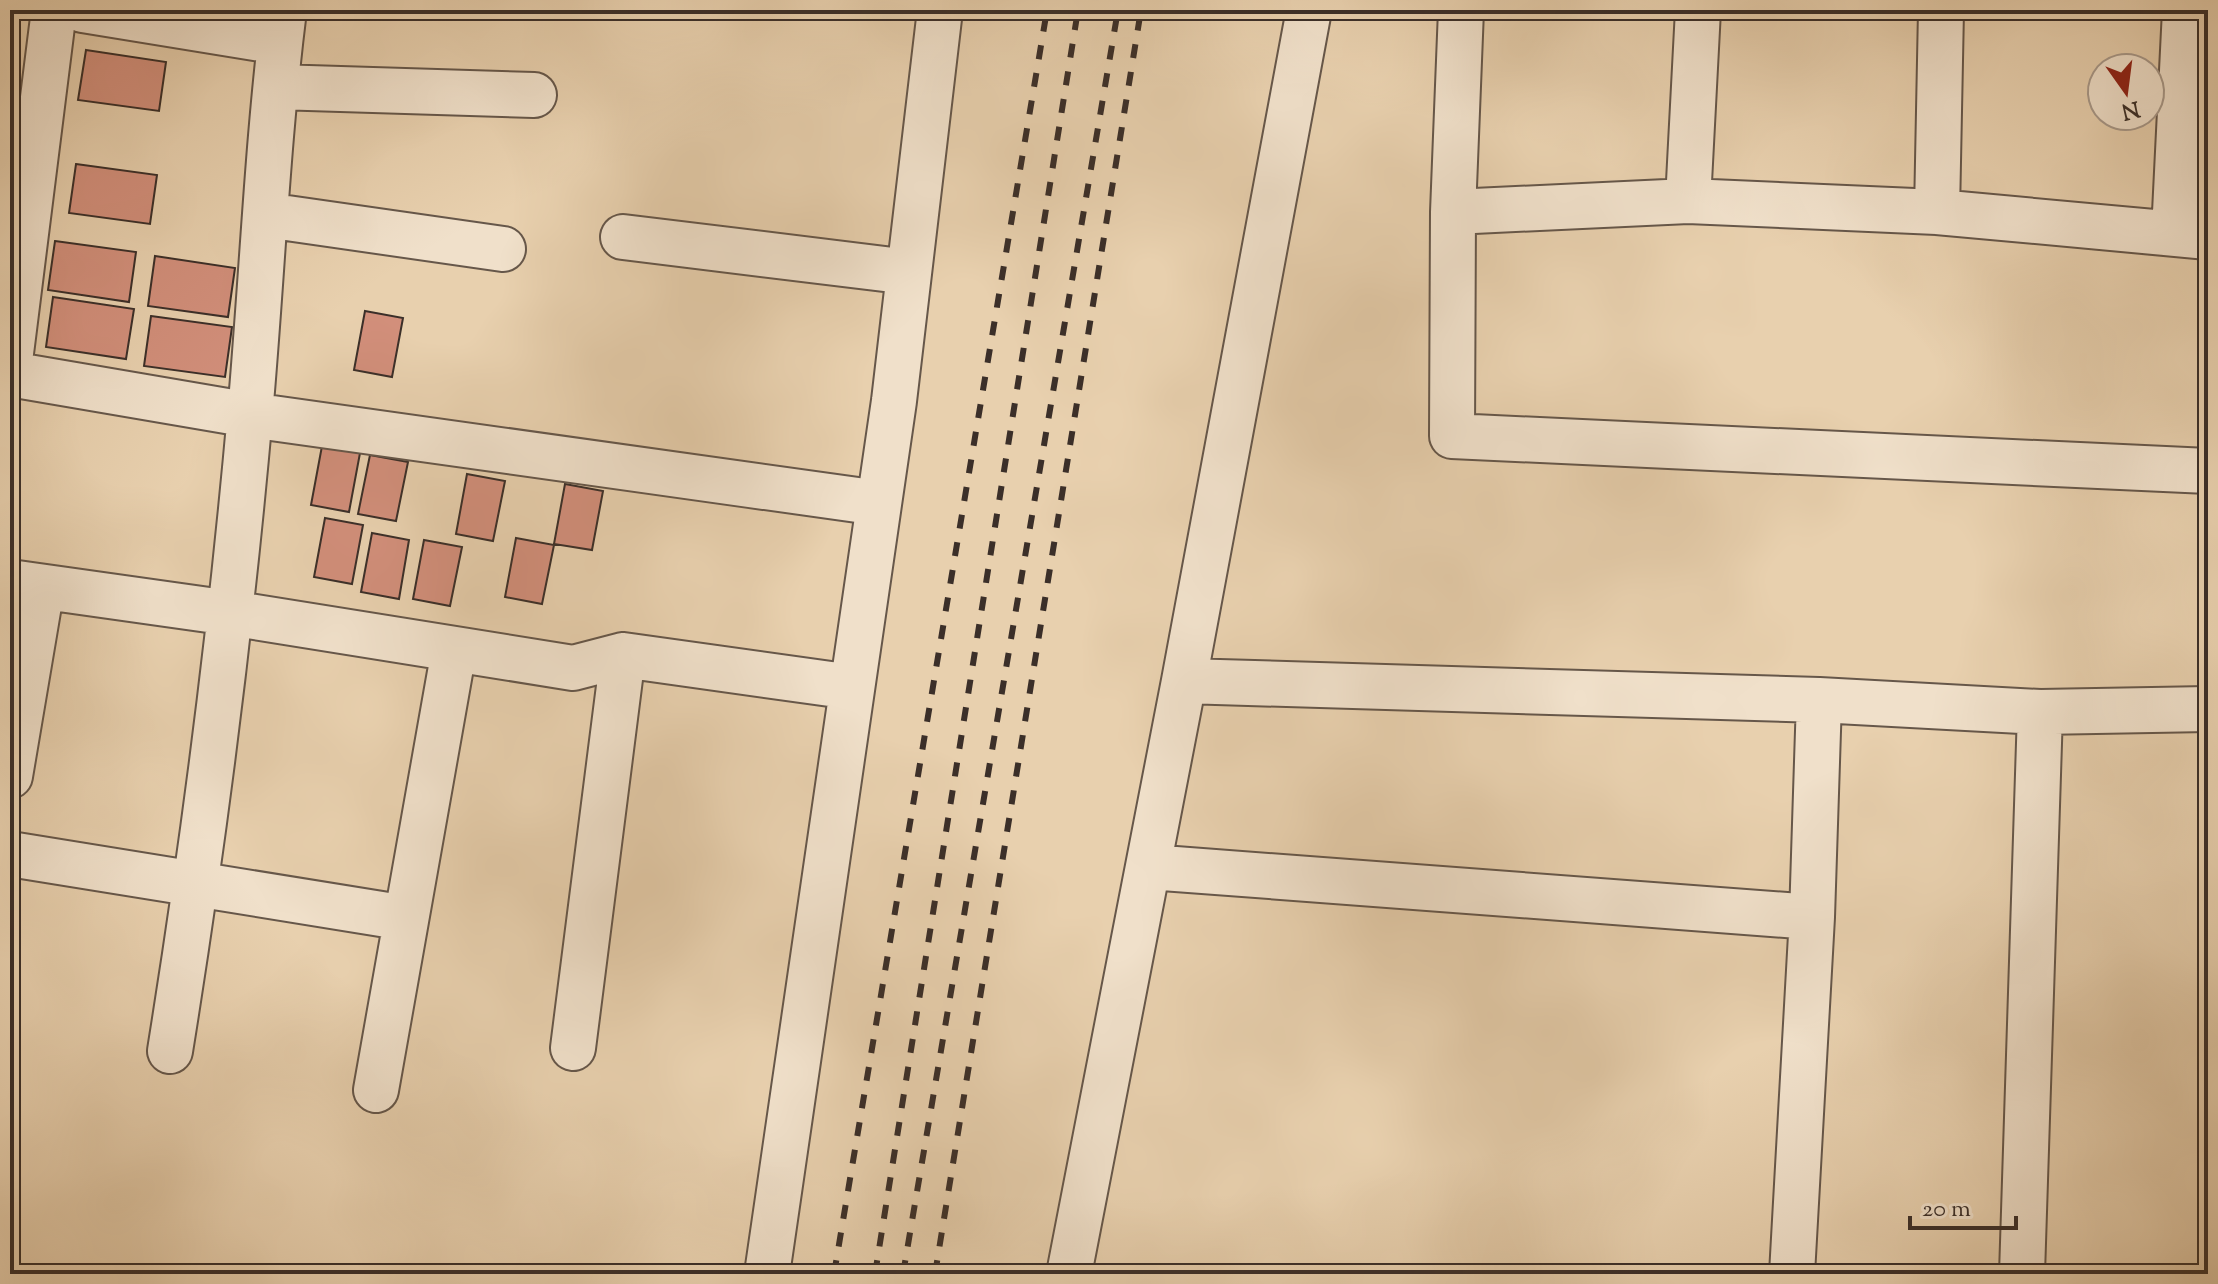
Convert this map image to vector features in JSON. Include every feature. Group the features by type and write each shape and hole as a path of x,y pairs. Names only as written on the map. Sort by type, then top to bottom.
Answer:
{"street":[{"path":"10,361 54,10"},
{"path":"83,10 282,26 250,415 230,613 196,886 170,1051"},
{"path":"767,1274 879,503 940,10"},
{"path":"1069,1274 1149,867 1309,10"},
{"path":"1461,10 1453,212 1452,436 2208,471"},
{"path":"1688,201 1698,10"},
{"path":"1937,212 1941,10"},
{"path":"1453,212 1688,201 1937,212 2191,235 2185,10"},
{"path":"276,87 534,95"},
{"path":"266,215 503,249"},
{"path":"623,237 909,272"},
{"path":"10,374 250,415 879,503"},
{"path":"10,776 26,585 230,613 573,668 623,655 852,687"},
{"path":"376,1090 454,650"},
{"path":"573,1048 623,655"},
{"path":"1184,681 1819,700 2040,712 2208,709"},
{"path":"1792,1274 1812,917 1819,700"},
{"path":"2022,1274 2040,712"},
{"path":"10,854 406,918"},
{"path":"1149,867 1812,917"}],"building":[{"path":"10,10 18,10 10,60"},
{"path":"86,50 166,62 159,111 78,100"},
{"path":"76,164 157,175 150,224 69,213"},
{"path":"55,241 136,252 129,302 48,290"},
{"path":"155,256 235,268 228,317 148,306"},
{"path":"53,297 134,309 126,359 46,347"},
{"path":"365,311 403,318 392,377 354,370"},
{"path":"151,316 232,327 225,377 144,366"},
{"path":"322,446 360,453 349,512 311,505"},
{"path":"370,455 408,462 396,521 358,514"},
{"path":"467,474 505,481 493,541 456,534"},
{"path":"565,484 603,491 592,550 554,544"},
{"path":"325,518 363,525 352,584 314,577"},
{"path":"372,533 409,540 399,599 361,592"},
{"path":"516,538 554,545 542,604 505,597"},
{"path":"424,540 462,547 450,606 413,599"}],"railway":[{"path":"834,1274 1047,10"},
{"path":"875,1274 1078,10"},
{"path":"903,1274 1118,10"},
{"path":"935,1274 1141,10"}]}
